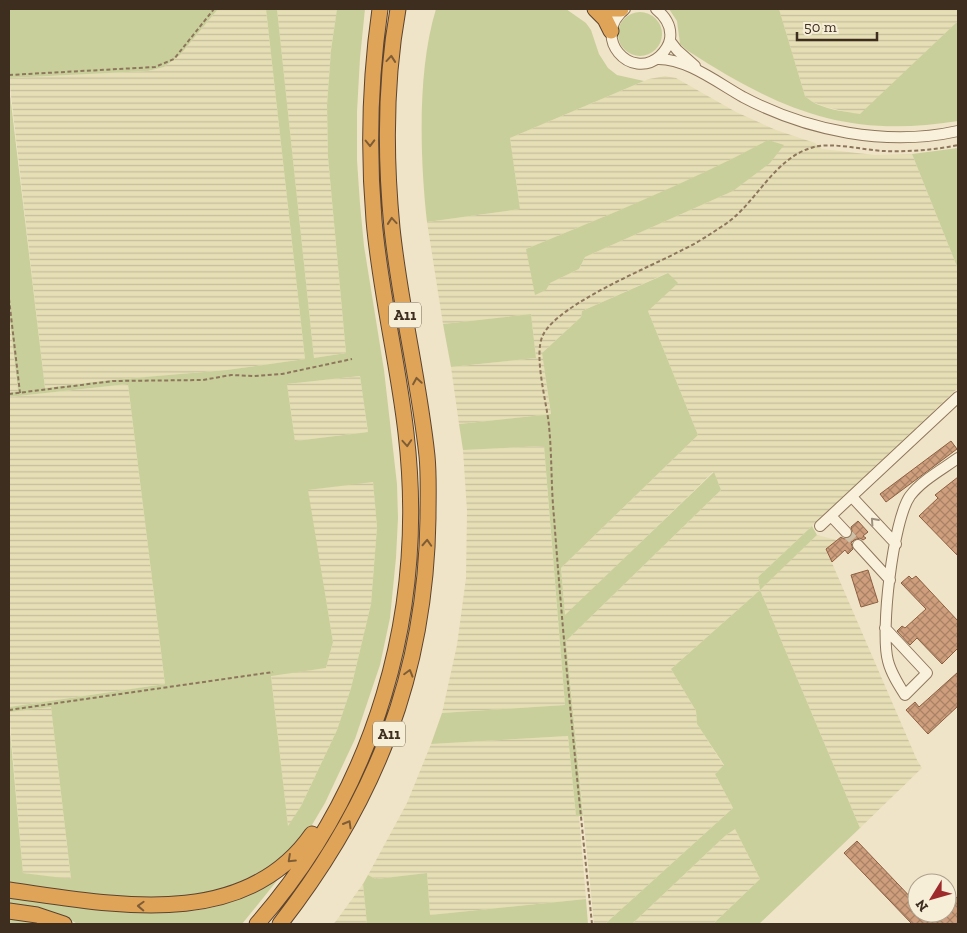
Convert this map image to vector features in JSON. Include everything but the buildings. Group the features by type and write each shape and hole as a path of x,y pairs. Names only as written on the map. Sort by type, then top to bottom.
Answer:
{"highway":[{"path":"371,9 366,55 371,95"},
{"name":"A11","path":"257,924 301,868 329,824 360,763 379,712 395,657 405,604 411,518 406,434 374,221 370,162 371,95 380,9"},
{"name":"A11","path":"280,924 323,866 358,805 378,764 392,728 410,670 423,592 428,543 428,460 392,230 388,176 387,113 393,37 398,9"},
{"path":"393,37 404,9"},
{"path":"595,9 605,19 611,32"},
{"path":"612,9 621,9"},
{"path":"9,890 122,905 157,906 197,904 230,896 261,882 296,854 311,836 346,776 360,763"},
{"path":"290,924 318,888 323,866"},
{"path":"9,912 37,915 64,924"}],"street":[{"path":"625,9 614,22 611,32 612,41 616,49 630,61 639,63 657,59 670,60 699,71 773,111 789,118 827,129 848,133 901,137 936,135 958,131"},
{"path":"657,59 670,41 668,22 660,11"},
{"path":"670,41 676,50 699,71"},
{"path":"820,526 958,397"},
{"path":"885,628 927,673 905,695 888,661 885,628 890,580 903,510 910,496 920,486 958,458"},
{"path":"852,497 896,544"},
{"path":"831,516 846,532"},
{"path":"858,545 890,580"}],"path":[{"path":"9,75 155,67 174,59 214,9"},
{"path":"592,924 553,514 549,425 539,348 544,334 552,324 601,290 685,249 731,221 775,171 796,156 814,147 830,146 886,152 945,148 958,145"},
{"path":"9,299 20,392"},
{"path":"9,394 113,382 203,380 231,375 282,374 352,359"},
{"path":"9,710 273,672"}],"shaded area":[{"path":"218,9 266,9 305,359 227,370 110,380 45,388 9,78 148,71 164,67 180,55"},
{"path":"277,9 337,9 331,50 327,105 328,157 346,353 314,358"},
{"path":"779,9 958,9 958,21 860,115 826,107 810,101 805,96"},
{"path":"665,76 676,78 736,112 776,130 815,143 822,149 875,155 912,154 958,269 958,388 758,577 760,589 817,535 837,540 826,549 922,768 860,828 760,590 671,669 696,711 697,724 724,766 715,774 733,808 605,924 594,924 566,641 721,490 713,472 565,616 561,568 698,435 648,311 667,273 582,311 581,317 542,353 551,414 459,424 451,367 536,358 531,314 443,324 427,222 520,209 510,138 649,79","holes":["768,141 733,191 585,257 579,269 550,283 526,249 649,198"]},
{"path":"9,312 18,392 9,393"},
{"path":"360,376 368,432 295,441 287,384"},
{"path":"128,384 165,684 9,707 9,397"},
{"path":"544,446 565,705 442,713 457,645 466,578 467,511 463,450"},
{"path":"373,481 377,527 371,604 351,688 337,730 301,806 288,827 271,675 326,668 333,642 307,490"},
{"path":"51,706 71,880 23,873 9,712"},
{"path":"568,736 576,816 579,816 586,899 430,915 427,873 376,879 368,875 407,803 431,744"},
{"path":"735,829 760,879 713,924 632,924 725,836"},
{"path":"363,884 367,924 333,924 336,921"}],"green space":[{"path":"9,9 218,9 180,55 164,67 148,71 9,78"},
{"path":"266,9 277,9 314,358 346,353 328,157 327,105 331,50 337,9 365,9 357,112 357,160 364,246 384,370 397,484 398,518 390,618 380,665 355,739 325,803 309,830 269,871 231,890 157,901 9,885 9,720 23,873 71,879 51,707 9,712 9,707 165,684 128,384 9,397 9,393 18,391 9,312 9,86 45,388 110,380 227,370 305,359","holes":["360,376 368,432 295,441 287,384","373,482 377,527 371,604 351,688 337,730 301,806 288,826 271,676 326,668 333,642 308,490"]},
{"path":"436,9 566,9 586,23 591,30 599,54 608,68 617,75 644,81 510,138 520,209 427,222 422,143 423,87 430,33"},
{"path":"669,9 779,9 805,96 823,107 860,114 958,21 958,121 918,126 882,126 848,122 816,115 785,104 721,72 688,51 680,44 677,21"},
{"path":"636,12 644,12 656,18 662,34 656,50 644,56 636,56 624,50 618,38 618,30 624,18"},
{"path":"768,140 784,145 770,163 733,191 585,257 579,269 550,283 546,290 535,295 526,249 679,184"},
{"path":"958,148 958,269 912,154"},
{"path":"668,273 678,283 648,311 698,435 561,568 565,615 714,472 721,490 566,641 583,816 576,816 568,736 431,744 442,713 565,705 544,446 463,450 459,424 551,414 542,353 581,317 582,311"},
{"path":"531,314 536,358 451,367 443,324"},
{"path":"812,526 817,535 760,590 758,577"},
{"path":"760,590 860,828 759,924 713,924 760,879 735,829 725,836 632,924 605,924 733,808 715,774 724,765 697,724 696,711 671,669"},
{"path":"427,873 430,915 586,899 588,924 367,924 363,884 368,875 376,879"},
{"path":"280,877 242,924 77,924 54,914 9,905 9,896 114,910 141,912 194,911 234,901"},
{"path":"9,917 52,924 9,924"}],"tunnel":[{"path":"846,532 858,545"}]}
